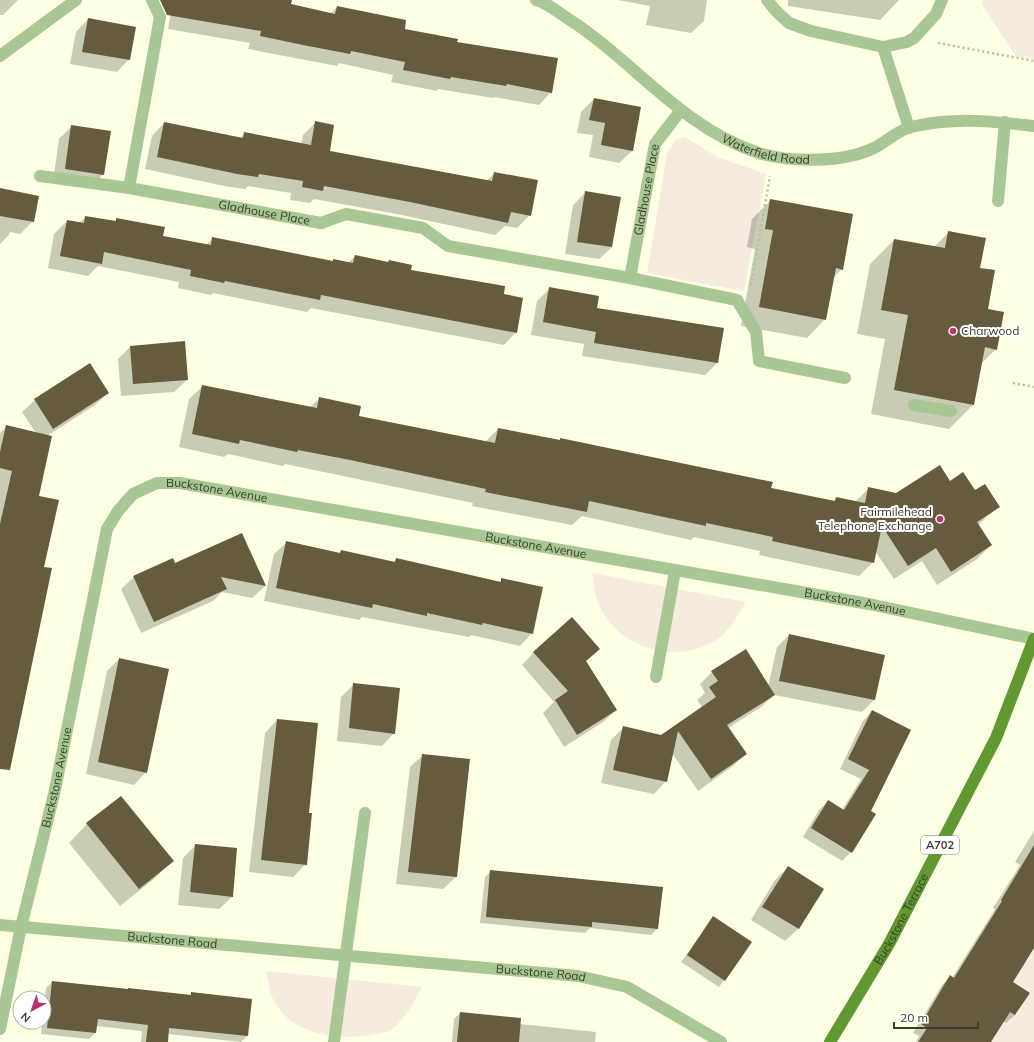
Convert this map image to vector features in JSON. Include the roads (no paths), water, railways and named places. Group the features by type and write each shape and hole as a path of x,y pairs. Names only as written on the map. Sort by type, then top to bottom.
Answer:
{"main road":[{"name":"Buckstone Terrace","path":"830,1042 889,944 996,738 1034,639"}],"street":[{"path":"0,56 76,0"},
{"path":"129,188 160,17 152,0"},
{"name":"Waterfield Road","path":"536,0 539,0 584,29 681,110 712,131 756,152 785,158 830,160 873,148 909,128 956,120 1005,122 1034,126"},
{"path":"767,0 789,23 811,32 883,47 907,42 914,38 936,14 942,0"},
{"path":"883,47 909,128"},
{"name":"Gladhouse Place","path":"630,278 655,144 681,110"},
{"path":"998,201 1005,122"},
{"name":"Gladhouse Place","path":"40,176 129,188 321,223 346,214 423,228 448,246 630,278 737,300 756,332 760,361 845,378"},
{"path":"914,405 951,411"},
{"name":"Buckstone Avenue","path":"0,1029 21,927 55,790 107,529 118,511 133,494 157,483 180,483 869,604 1034,639"},
{"path":"656,677 675,571"},
{"path":"334,1042 365,813"},
{"name":"Buckstone Road","path":"0,924 578,976 627,988 721,1042"}],"place":[{"name":"Charwood","path":"953,331"},
{"name":"Fairmilehead Telephone Exchange","path":"940,519"}]}
